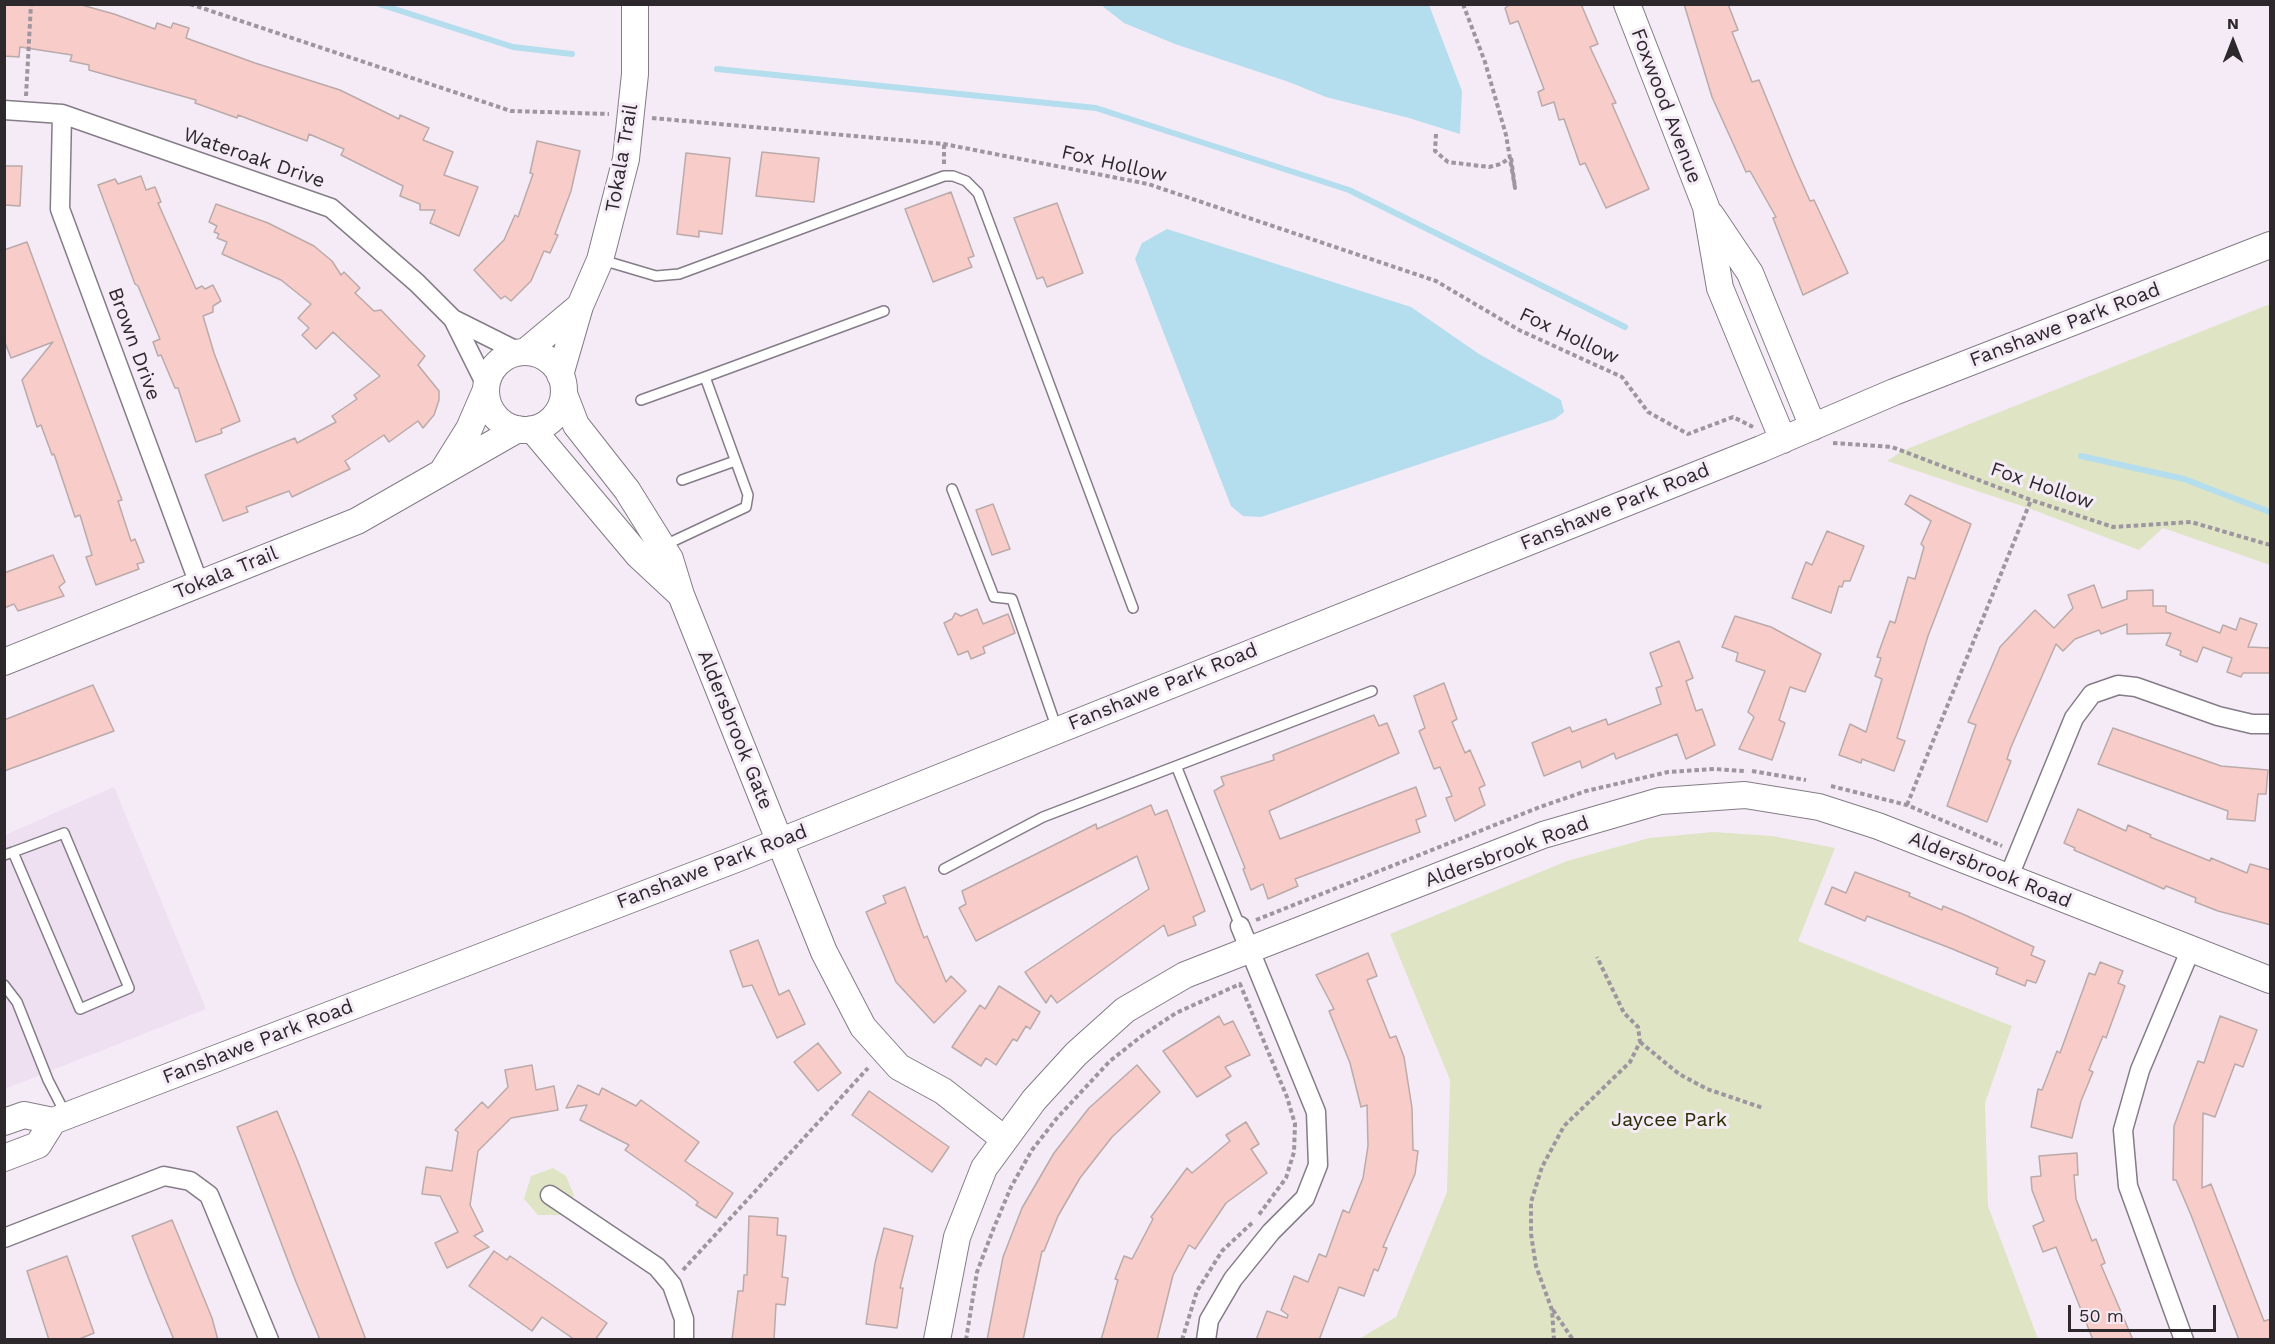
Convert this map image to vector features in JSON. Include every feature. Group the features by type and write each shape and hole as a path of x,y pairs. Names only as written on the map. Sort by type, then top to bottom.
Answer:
{"street":[{"name":"Tokala Trail","path":"562,384 580,306 600,260 626,159 632,116 637,40 635,4"},
{"name":"Foxwood Avenue","path":"1627,4 1706,207 1720,288 1783,440"},
{"name":"Wateroak Drive","path":"4,110 62,114 331,208 417,283 453,319 522,352"},
{"name":"Brown Drive","path":"62,114 60,209 199,584"},
{"name":"Foxwood Avenue","path":"1706,207 1750,273 1820,435"},
{"name":"Fanshawe Park Road","path":"59,1118 780,841 1783,440 1820,435 1893,392 2271,245"},
{"name":"Tokala Trail","path":"522,352 580,306"},
{"name":"Wateroak Drive","path":"453,319 486,389"},
{"path":"522,352 547,359 562,384 561,406 554,417 544,425 525,429 506,425 495,417 488,405 486,389 494,367 509,355 522,352"},
{"name":"Aldersbrook Gate","path":"562,384 576,425 627,490 670,559 681,595 824,952 863,1027 899,1067 943,1091 1004,1139"},
{"name":"Tokala Trail","path":"442,472 469,429 486,389"},
{"name":"Tokala Trail","path":"4,662 357,521 442,472 525,429"},
{"name":"Aldersbrook Gate","path":"525,429 638,555 681,595"},
{"path":"2014,865 2074,718 2092,694 2118,685 2136,687 2218,716 2253,724 2271,724"},
{"name":"Aldersbrook Road","path":"937,1340 957,1237 984,1168 1034,1100 1076,1054 1125,1010 1185,975 1544,835 1660,801 1745,795 1819,807 2014,865 2190,951 2271,980"},
{"path":"1206,1340 1209,1320 1233,1279 1272,1232 1305,1198 1317,1165 1316,1112 1240,926"},
{"path":"2184,1340 2128,1186 2123,1130 2140,1070 2190,951"},
{"path":"4,1122 24,1115 59,1118"},
{"path":"4,1158 38,1145 59,1118"},
{"path":"4,1238 164,1176 190,1181 209,1195 269,1340"},
{"path":"550,1195 657,1267 672,1285 684,1319 684,1340"}],"lane":[{"path":"600,260 656,276 679,274 944,176 953,176 966,181 978,193 1133,608"},
{"path":"641,400 884,311"},
{"path":"663,546 746,507 748,495 705,377"},
{"path":"682,480 735,460"},
{"path":"952,489 994,597 1012,599 1057,729"},
{"path":"945,868 1043,817 1177,768 1372,691"},
{"path":"1177,768 1240,926"},
{"path":"64,832 129,988 81,1009 9,854 64,832"},
{"path":"4,985 17,1002 48,1080 59,1118"}],"path":[{"path":"26,112 31,4"},
{"name":"Fox Hollow","path":"190,4 511,111 632,116 945,144 1148,184 1436,281 1519,330 1622,377 1648,412 1688,434 1733,417 1783,440"},
{"path":"1463,4 1485,62 1511,157 1515,188 1513,177 1511,157"},
{"path":"1436,134 1435,151 1448,162 1488,167 1501,164 1511,157"},
{"name":"Fox Hollow","path":"1820,435 1892,447 2031,500 2113,526 2191,522 2271,545"},
{"path":"1907,806 2031,500"},
{"path":"1795,778 1815,782"},
{"path":"1825,784 1907,806 2014,865"},
{"path":"1240,926 1540,807"},
{"path":"1573,1340 1552,1310 1536,1266 1531,1234 1531,1202 1542,1167 1564,1126 1630,1062 1640,1042 1638,1027 1624,1013 1597,957"},
{"path":"966,1340 977,1272 1011,1187 1032,1150 1057,1118 1103,1067 1143,1035 1176,1013 1240,984 1287,1097 1295,1124 1294,1152 1286,1178 1269,1203 1222,1251 1197,1291 1182,1340"},
{"path":"1640,1042 1679,1074 1707,1089 1763,1108"},
{"path":"678,1275 868,1068"},
{"path":"1552,1310 1554,1340"}],"shaded area":[{"path":"114,787 206,1009 5,1089 5,835"}],"green space":[{"path":"2270,304 2270,565 2163,528 2139,550 2028,508 1887,461 1902,451"},
{"name":"Jaycee Park","path":"1714,832 1772,836 1835,848 1798,941 2012,1026 1985,1103 1988,1206 2038,1339 1359,1339 1396,1317 1447,1192 1450,1080 1390,934 1567,861 1649,838"},
{"path":"553,1168 566,1176 574,1195 564,1215 538,1215 524,1199 531,1176"}],"water":[{"path":"1101,5 1429,5 1462,91 1460,134 1409,118 1326,97 1289,82 1175,44 1124,23"},
{"path":"1167,229 1411,307 1479,354 1561,400 1564,412 1555,419 1261,517 1243,516 1231,506 1135,259 1142,243"}],"building":[{"path":"4,4 78,4 155,29 157,23 171,28 173,23 189,28 186,38 340,90 399,119 400,115 429,128 423,140 453,152 444,175 478,187 459,236 430,223 435,210 420,210 420,204 400,196 403,186 341,155 344,149 309,134 307,141 238,115 237,118 195,103 196,100 89,70 89,65 70,61 72,55 20,47 19,57 4,56"},
{"path":"1511,4 1581,4 1598,44 1590,47 1616,103 1612,104 1649,189 1606,208 1585,163 1580,165 1564,119 1559,120 1554,102 1542,106 1538,92 1544,89 1518,21 1510,24 1505,8"},
{"path":"1684,4 1728,4 1738,30 1732,32 1752,82 1759,80 1810,201 1814,200 1848,273 1803,295 1773,218 1776,217 1750,171 1746,172 1712,97"},
{"path":"537,141 580,151 571,191 555,234 558,235 550,253 544,251 531,281 511,301 505,296 501,299 474,270 504,240 515,215 518,217 533,174 530,173"},
{"path":"762,152 819,158 814,202 756,196"},
{"path":"686,153 730,158 722,234 699,231 699,237 677,234"},
{"path":"4,166 22,166 20,206 4,205"},
{"path":"141,176 146,190 155,187 161,202 158,203 196,289 202,286 205,289 213,285 221,301 213,306 213,312 203,316 214,353 240,421 221,429 222,433 196,442 178,388 175,388 161,355 158,356 153,342 160,339 138,286 135,284 98,185 115,179 118,184"},
{"path":"951,192 974,256 968,258 972,267 933,282 905,209"},
{"path":"1057,203 1083,273 1047,287 1043,277 1037,279 1014,218"},
{"path":"216,204 268,223 314,246 332,261 341,275 344,272 360,288 355,293 374,311 381,310 425,356 418,365 439,391 439,400 434,415 423,428 418,421 389,442 384,435 345,461 350,469 292,497 289,491 246,507 248,512 223,521 205,475 295,438 297,443 336,422 332,416 357,399 354,395 380,376 333,332 316,349 302,335 309,328 298,318 311,304 281,280 222,254 227,242 217,238 219,234 214,232 217,226 209,222"},
{"path":"27,242 122,500 118,501 131,541 135,539 144,562 137,564 139,569 96,585 86,557 92,555 80,515 75,517 54,454 52,455 41,425 37,427 22,380 53,342 11,358 4,340 4,250"},
{"path":"1910,495 1971,524 1928,636 1897,738 1905,741 1894,771 1862,759 1861,763 1839,755 1850,724 1866,732 1882,679 1875,676 1881,658 1877,657 1890,621 1895,623 1908,577 1915,579 1924,547 1921,544 1931,521 1905,504"},
{"path":"993,504 1010,549 992,555 976,510"},
{"path":"1827,531 1864,546 1850,581 1844,581 1842,587 1839,586 1831,613 1792,598 1806,562 1812,565"},
{"path":"53,555 65,582 59,587 64,596 18,611 14,604 4,608 4,573"},
{"path":"2094,585 2102,608 2127,599 2127,591 2153,590 2153,606 2166,606 2166,612 2220,633 2223,625 2236,630 2240,618 2257,624 2248,647 2271,648 2271,673 2243,673 2241,677 2227,672 2232,658 2203,647 2197,662 2180,655 2181,651 2166,645 2171,633 2127,634 2127,624 2101,634 2099,630 2075,639 2063,651 2056,644 2011,747 2007,759 2011,761 1987,822 1947,806 1976,725 1968,722 2000,647 2035,610 2054,628 2073,608 2068,595"},
{"path":"977,609 983,624 1008,614 1015,633 983,647 985,653 971,659 968,651 958,655 944,623 952,619 955,613 961,616"},
{"path":"1735,616 1771,627 1821,654 1805,692 1790,687 1779,720 1785,723 1772,760 1739,749 1754,717 1748,712 1765,671 1736,661 1738,653 1722,647"},
{"path":"1679,641 1693,678 1686,681 1696,711 1702,709 1715,745 1686,759 1677,734 1616,759 1614,753 1582,768 1580,761 1544,776 1532,743 1570,727 1572,732 1606,719 1608,725 1661,704 1656,688 1662,686 1650,653"},
{"path":"1444,683 1457,719 1452,722 1465,753 1470,750 1485,785 1479,788 1485,805 1455,821 1446,798 1452,796 1440,767 1434,769 1419,731 1425,728 1414,696"},
{"path":"93,685 114,731 4,771 4,720"},
{"path":"1374,715 1379,726 1387,723 1399,753 1269,811 1280,839 1416,787 1426,816 1416,820 1420,832 1295,879 1298,886 1268,899 1263,884 1251,890 1243,869 1245,868 1214,791 1224,785 1221,777 1274,760 1273,755"},
{"path":"2113,728 2221,766 2268,770 2266,794 2258,794 2255,821 2227,819 2228,811 2098,764"},
{"path":"1151,805 1155,815 1167,810 1205,911 1193,917 1196,925 1168,936 1164,925 1057,1003 1051,995 1046,1003 1025,972 1149,889 1137,856 976,941 959,908 966,904 962,891 1096,824 1097,829"},
{"path":"2078,809 2126,831 2128,825 2151,835 2150,837 2247,873 2250,864 2271,870 2271,925 2218,911 2195,902 2196,898 2166,886 2164,889 2074,850 2075,848 2064,843"},
{"path":"1855,872 1910,893 1909,896 1942,910 1943,906 1965,915 2034,947 2031,955 2045,961 2036,983 2027,980 2025,986 1996,974 1998,968 1950,948 1867,916 1865,921 1825,904 1832,887 1846,893"},
{"path":"905,887 924,938 927,936 946,982 951,976 966,991 934,1023 896,982 866,912 886,903 883,896"},
{"path":"758,940 779,995 789,990 805,1024 777,1038 752,985 743,987 730,951"},
{"path":"1368,953 1377,976 1367,980 1390,1038 1396,1036 1404,1057 1412,1108 1413,1150 1418,1151 1415,1174 1383,1247 1387,1248 1378,1271 1374,1269 1364,1296 1339,1287 1319,1340 1256,1340 1267,1311 1287,1318 1288,1315 1281,1310 1294,1276 1308,1282 1319,1254 1326,1257 1343,1210 1349,1213 1363,1178 1368,1146 1367,1105 1361,1107 1350,1063 1329,1011 1334,1009 1316,975"},
{"path":"2100,962 2123,971 2118,983 2125,986 2106,1038 2103,1036 2089,1070 2093,1072 2081,1101 2072,1138 2031,1127 2038,1089 2042,1090 2057,1051 2060,1053 2089,973 2095,975"},
{"path":"999,986 1040,1012 1030,1029 1026,1026 1017,1041 1013,1039 996,1065 986,1058 981,1066 952,1047 980,1005 985,1009"},
{"path":"1219,1016 1224,1025 1233,1021 1250,1055 1225,1067 1231,1076 1197,1097 1163,1051"},
{"path":"2220,1016 2257,1030 2243,1067 2235,1064 2215,1117 2203,1113 2202,1188 2211,1184 2264,1321 2271,1319 2271,1340 2239,1340 2191,1215 2176,1180 2173,1180 2174,1126 2198,1061 2204,1063"},
{"path":"818,1043 841,1073 818,1091 794,1062"},
{"path":"532,1065 536,1090 554,1086 558,1110 511,1118 478,1151 470,1205 483,1231 474,1236 489,1247 447,1268 435,1243 458,1232 440,1196 422,1194 426,1167 452,1171 458,1132 455,1130 482,1102 488,1108 508,1087 505,1070"},
{"path":"1137,1065 1160,1092 1112,1137 1080,1178 1058,1216 1044,1251 1042,1251 1023,1340 987,1340 1003,1257 1022,1208 1054,1153 1089,1108"},
{"path":"578,1085 599,1095 602,1088 636,1106 641,1100 699,1142 685,1161 733,1193 716,1218 696,1205 698,1202 685,1192 625,1150 629,1145 580,1120 587,1105 566,1108"},
{"path":"869,1091 949,1147 932,1172 852,1115"},
{"path":"277,1111 366,1340 320,1340 296,1282 237,1127"},
{"path":"1246,1122 1259,1144 1251,1149 1267,1173 1226,1203 1195,1249 1189,1245 1173,1275 1157,1340 1101,1340 1118,1280 1115,1279 1124,1256 1132,1259 1153,1219 1151,1217 1187,1168 1192,1173 1230,1141 1226,1135"},
{"path":"2077,1153 2078,1175 2074,1175 2076,1199 2092,1241 2096,1239 2105,1263 2101,1265 2133,1340 2093,1340 2056,1247 2043,1252 2033,1226 2044,1221 2032,1190 2031,1177 2041,1176 2039,1156"},
{"path":"749,1216 778,1218 777,1235 786,1236 782,1277 788,1278 785,1305 776,1304 774,1340 732,1340 738,1291 743,1291 744,1275 747,1275"},
{"path":"172,1220 212,1318 218,1340 174,1340 132,1236"},
{"path":"884,1228 913,1236 900,1288 903,1288 897,1328 866,1324 875,1263"},
{"path":"494,1251 507,1260 510,1256 607,1323 595,1340 575,1340 542,1317 532,1331 469,1286"},
{"path":"67,1256 94,1333 77,1340 49,1340 27,1271"}],"waterway":[{"path":"379,4 513,47 572,54"},
{"path":"717,69 1096,108 1349,190 1625,327"},
{"path":"2081,456 2184,479 2270,512"}]}
